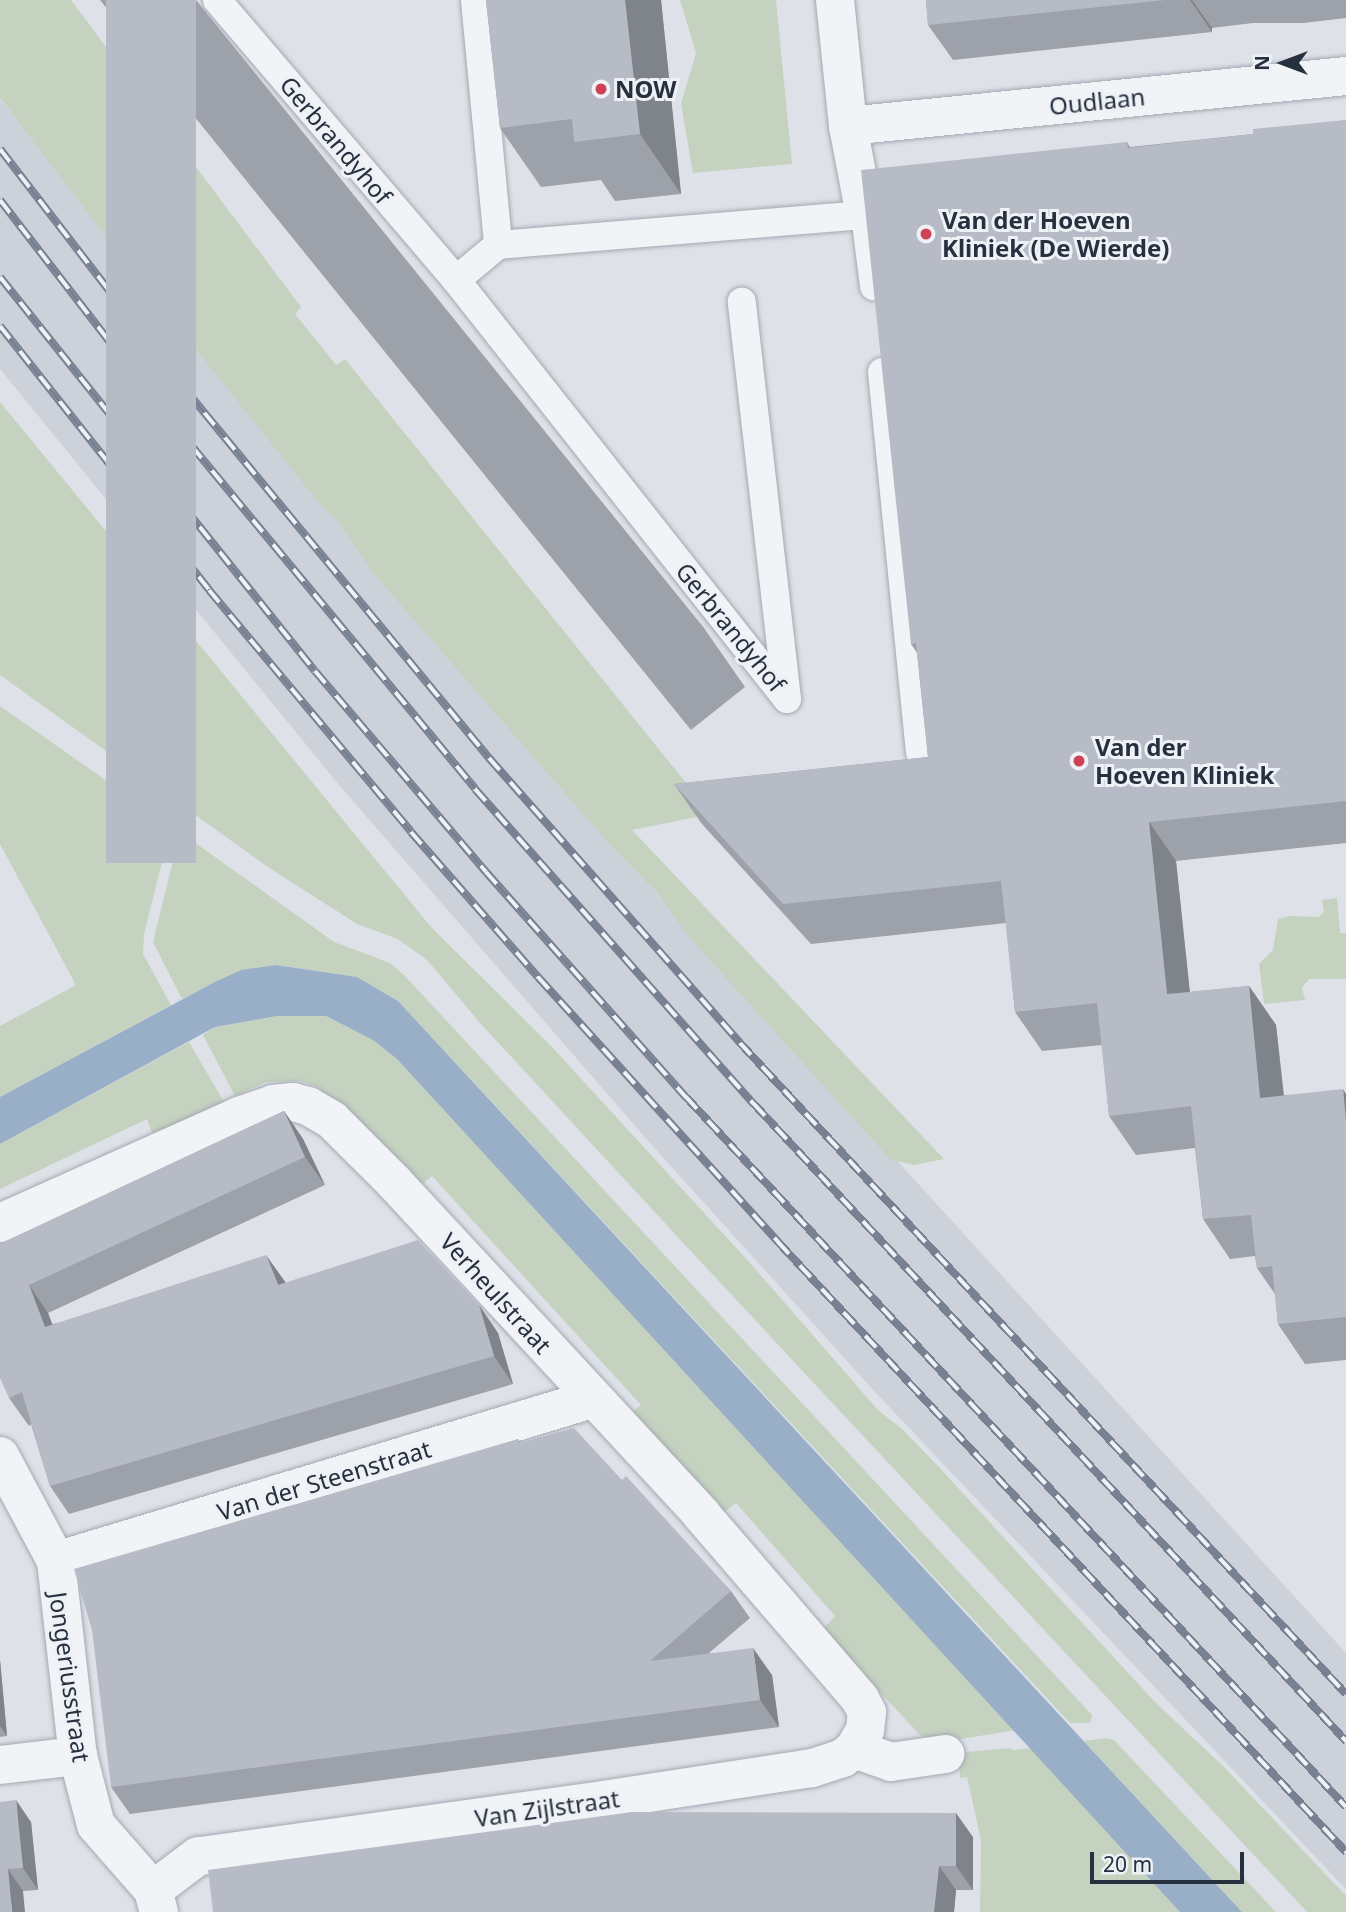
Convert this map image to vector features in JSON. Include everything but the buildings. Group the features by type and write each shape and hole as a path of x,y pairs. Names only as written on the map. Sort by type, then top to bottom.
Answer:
{"street":[{"path":"835,0 848,126 865,215"},
{"name":"Oudlaan","path":"848,126 1346,76"},
{"name":"Verheulstraat","path":"0,1223 239,1116 273,1104 293,1102 308,1105 332,1120 395,1183 701,1514 860,1699 867,1712 865,1730 854,1749"},
{"name":"Van der Steenstraat","path":"56,1561 592,1399"},
{"name":"Jongeriusstraat","path":"0,1457 56,1561 78,1756 96,1825 156,1901"},
{"path":"854,1749 891,1762 945,1754"},
{"name":"Van Zijlstraat","path":"156,1901 198,1856 604,1800 812,1768 843,1758 854,1749"},
{"path":"0,1765 78,1756"}],"lane":[{"name":"Gerbrandyhof","path":"217,0 456,280 787,699 742,302"},
{"path":"475,0 498,245"},
{"path":"456,280 498,245 865,215 920,752"}],"shaded area":[{"path":"0,99 329,503 694,938 1346,1653 1346,1889 875,1392 650,1143 339,785 0,369"}],"green space":[{"path":"0,0 71,0 301,307 295,314 336,365 345,359 711,814 632,830 944,1159 914,1165 890,1159 689,937 658,894 604,838 374,574 336,519 319,503 118,252 0,98"},
{"path":"680,0 776,0 792,164 693,173 681,104 696,53"},
{"path":"0,402 431,927 552,1047 750,1263 878,1410 902,1429 937,1465 1155,1702 1225,1768 1346,1896 1346,1912 1307,1912 687,1247 481,1024 427,960 398,939 357,924 265,865 0,675"},
{"path":"0,706 171,826 144,934 143,954 171,1005 0,1097 0,1026 76,985 0,844"},
{"path":"180,832 334,942 390,963 405,976 1092,1715 1090,1723 1070,1723 398,1001 357,977 277,965 241,970 182,999 153,942"},
{"path":"1337,898 1340,933 1346,933 1346,979 1309,979 1302,988 1305,1000 1264,1004 1259,964 1273,950 1278,919 1291,916 1319,917 1324,911 1322,900"},
{"path":"277,1016 326,1016 373,1040 397,1059 1016,1730 937,1743 920,1735 822,1630 835,1616 736,1503 718,1517 627,1416 641,1405 432,1176 418,1188 356,1120 318,1087 301,1081 266,1082 235,1096 203,1035 215,1027"},
{"path":"189,1042 224,1102 153,1135 147,1119 0,1189 0,1144"},
{"path":"1107,1738 1114,1740 1276,1912 1242,1912 1084,1741"},
{"path":"1032,1748 1180,1912 980,1912 981,1840 967,1777 960,1778 959,1762 966,1752"}],"water":[{"path":"276,965 357,977 398,1001 1242,1912 1180,1912 397,1059 373,1040 326,1016 277,1016 215,1027 0,1144 0,1097 213,983 241,970"}],"railway":[{"path":"0,149 184,388 489,758 740,1043 1346,1694"},
{"path":"0,200 171,421 475,789 754,1104 1346,1741"},
{"path":"0,277 315,671 486,872 686,1097 1346,1807"},
{"path":"0,326 209,590 411,832 538,977 778,1242 1346,1852"}],"place":[{"name":"NOW","path":"601,89"},
{"name":"Van der Hoeven Kliniek (De Wierde)","path":"926,234"},
{"name":"Van der Hoeven Kliniek","path":"1079,761"}]}
